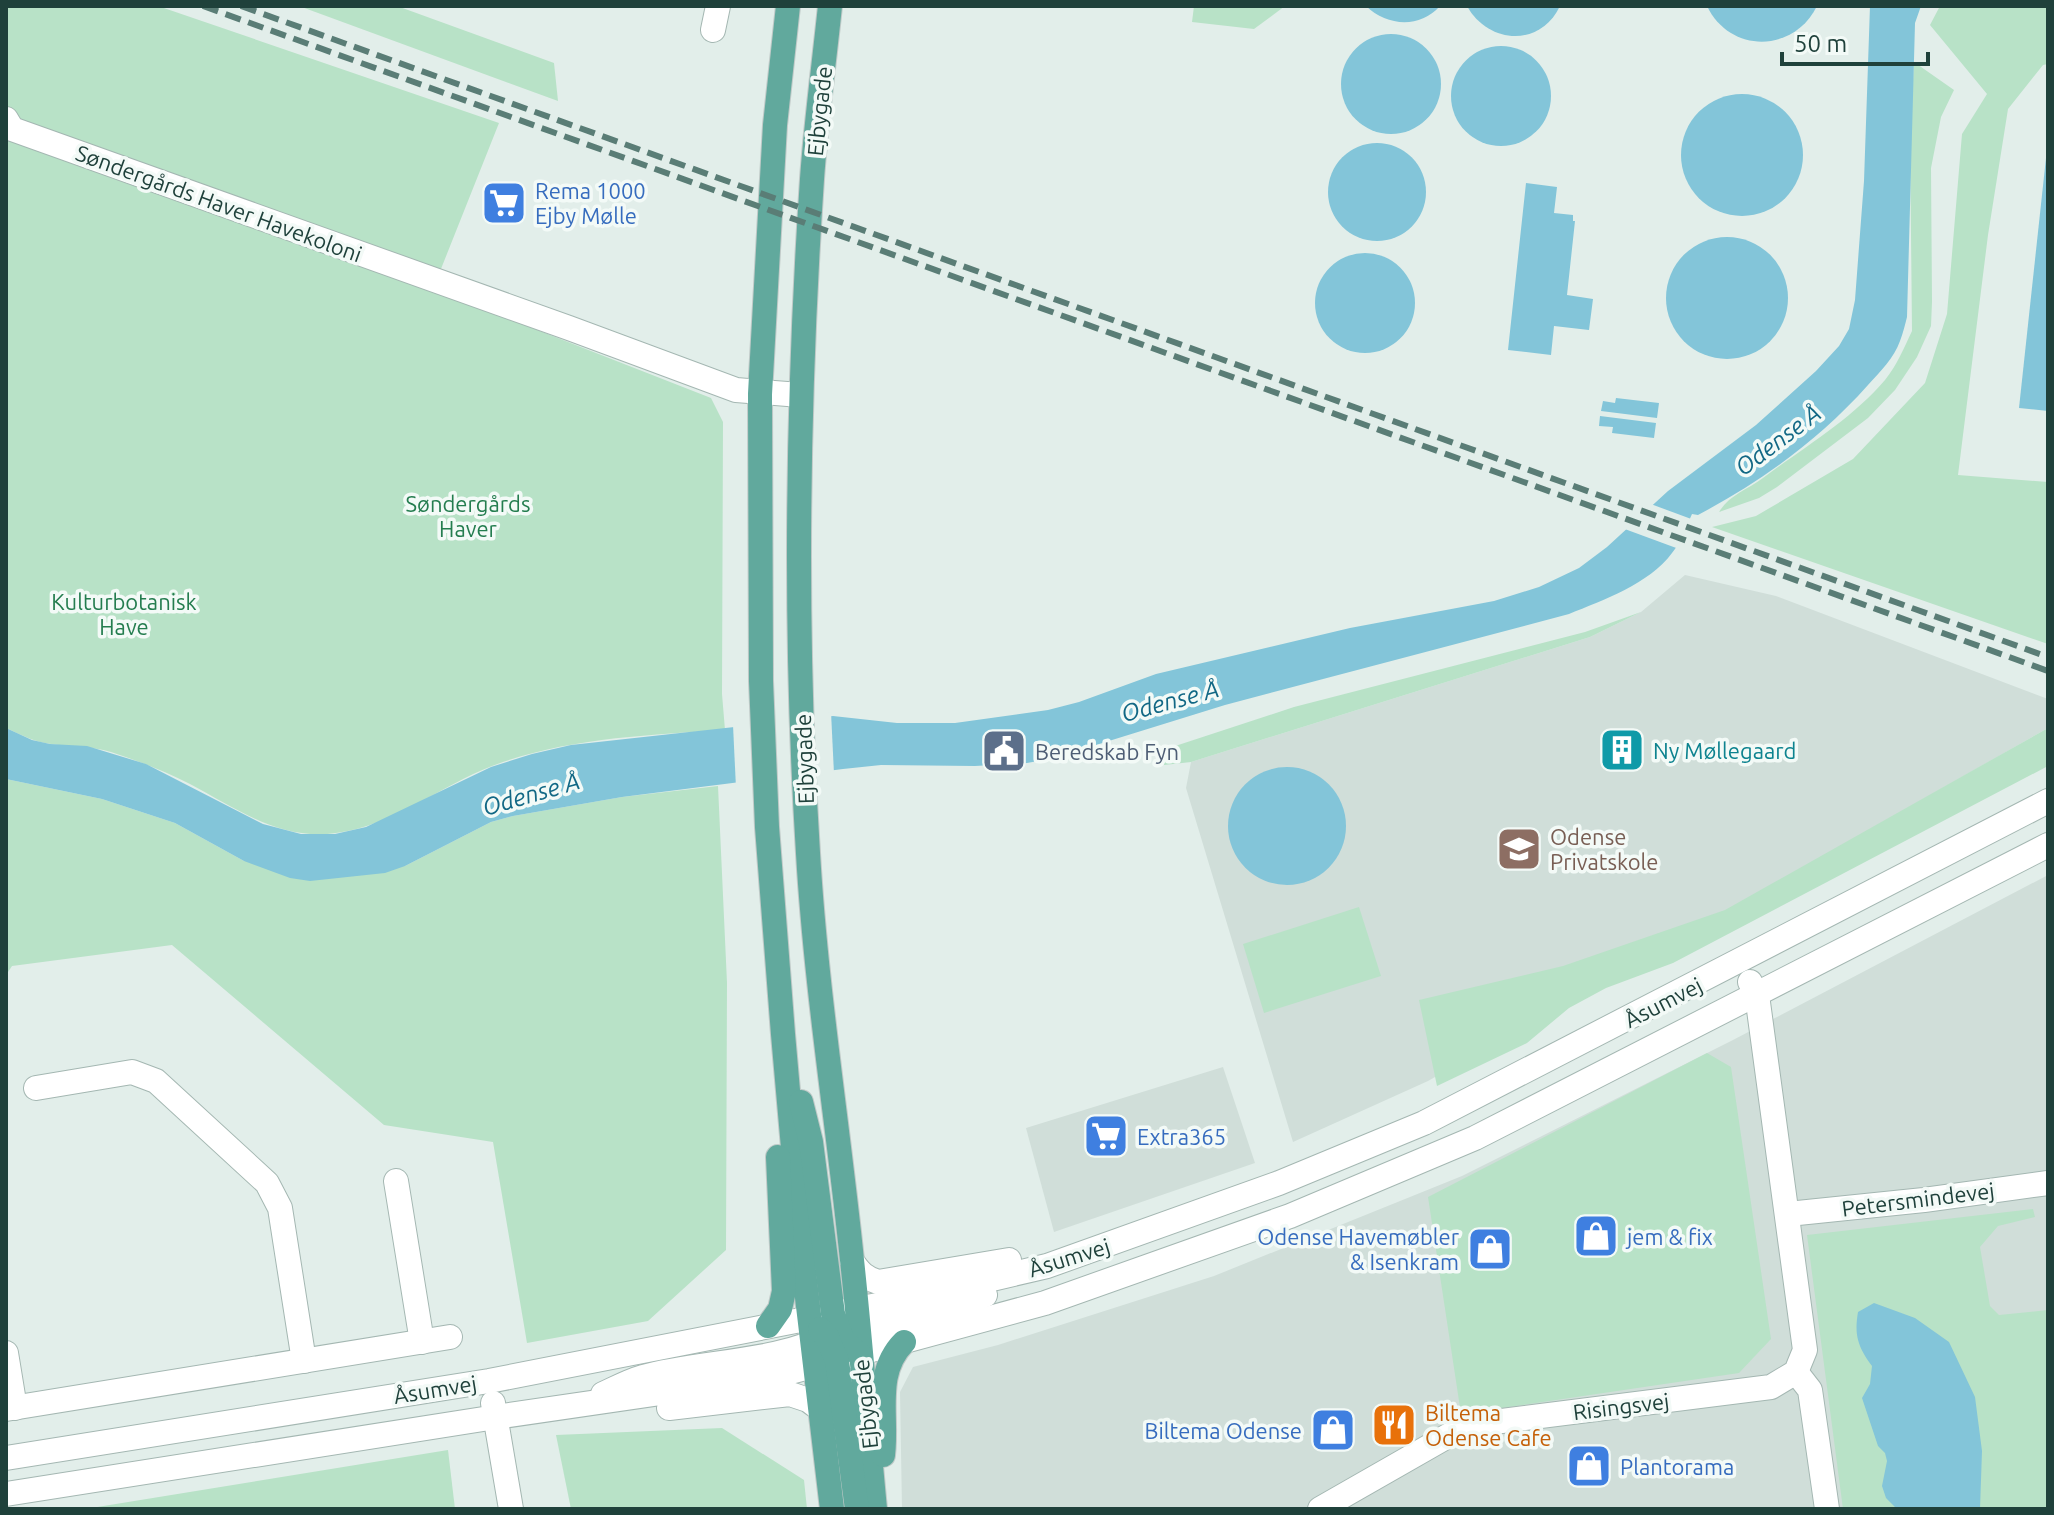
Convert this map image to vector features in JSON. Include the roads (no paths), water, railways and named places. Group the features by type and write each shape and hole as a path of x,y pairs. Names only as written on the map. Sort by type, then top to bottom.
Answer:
{"main road":[{"name":"Ejbygade","path":"788,6 775,125 760,394 761,681 767,827 783,1034 835,1338 876,1509"},
{"name":"Ejbygade","path":"830,6 812,176 800,395 798,572 807,823 818,987 852,1261 820,1409 832,1509"},
{"path":"768,1326 780,1309 784,1291 778,1157 783,1034"},
{"path":"835,1338 857,1509"},
{"path":"876,1509 884,1446 885,1375 895,1351 904,1342"}],"street":[{"name":"Søndergårds Haver Havekoloni","path":"6,119 12,129 736,390 760,394"},
{"path":"760,394 800,395"},
{"name":"Åsumvej","path":"835,1338 909,1320 979,1298 1047,1266 1279,1183 1424,1123 1740,963 2048,801"},
{"name":"Åsumvej","path":"6,1458 489,1381 768,1326 835,1338 904,1342 1045,1303 1290,1216 1475,1138 2048,845"},
{"path":"1740,963 1757,995 1805,1350 1796,1372 1810,1390 1827,1509"},
{"path":"36,1088 132,1072 156,1081 267,1183 280,1208 304,1361"},
{"path":"396,1181 422,1342"},
{"name":"Petersmindevej","path":"1788,1214 2048,1183"},
{"path":"852,1261 858,1271 878,1282 1011,1259 1047,1266"},
{"path":"6,1353 10,1408 450,1337"},
{"path":"578,1404 641,1377 835,1338"},
{"name":"Risingsvej","path":"1320,1509 1453,1433 1511,1420 1771,1387 1796,1372"},
{"path":"489,1381 511,1509"},
{"path":"578,1404 675,1408 790,1394 808,1400 820,1409"},
{"name":"Åsumvej","path":"6,1494 578,1404"}],"water":[{"path":"1366,6 1440,6 1423,19 1403,22 1383,18"},
{"path":"1467,6 1560,6 1540,29 1514,36 1488,28 1476,19"},
{"path":"1707,6 1817,6 1807,21 1793,33 1762,42 1731,33 1717,22"},
{"name":"Odense Å","path":"1870,6 1921,6 1915,23 1907,317 1897,347 1868,385 1830,424 1789,458 1745,488 1698,515 1692,514 1678,544 1662,564 1625,590 1596,603 1569,614 1225,705 1054,758 975,766 881,765 622,797 491,822 385,873 310,881 290,878 244,861 175,823 102,799 6,779 6,728 32,740 87,746 146,764 263,824 301,834 335,834 366,827 491,767 571,745 833,716 897,723 955,723 1048,710 1156,674 1350,628 1494,601 1539,587 1579,568 1607,547 1668,491 1756,425 1816,371 1839,346 1849,329 1855,300 1864,181"},
{"path":"1391,34 1410,38 1426,49 1437,65 1441,84 1437,103 1426,119 1410,130 1391,134 1372,130 1356,119 1345,103 1341,84 1345,65 1356,49 1372,38"},
{"path":"1501,46 1520,50 1536,61 1547,77 1551,96 1547,115 1536,131 1520,142 1501,146 1482,142 1466,131 1455,115 1451,96 1455,77 1466,61 1482,50"},
{"path":"1742,94 1765,99 1785,112 1798,132 1803,155 1798,178 1785,198 1765,211 1742,216 1719,211 1699,198 1686,178 1681,155 1686,132 1699,112 1719,99"},
{"path":"1377,143 1396,146 1412,157 1423,173 1426,192 1423,211 1412,227 1396,238 1377,241 1358,238 1342,227 1331,211 1328,192 1331,173 1342,157 1358,146"},
{"path":"2048,158 2048,411 2019,408"},
{"path":"1526,183 1557,187 1554,213 1573,215 1575,221 1567,295 1593,299 1589,330 1554,326 1551,355 1508,350"},
{"path":"1727,237 1751,241 1770,255 1784,274 1788,298 1784,322 1770,341 1751,355 1727,359 1703,355 1684,341 1670,322 1666,298 1670,274 1684,255 1703,241"},
{"path":"1365,253 1384,257 1400,268 1411,284 1415,303 1411,322 1400,338 1384,349 1365,353 1346,349 1330,338 1319,322 1315,303 1319,284 1330,268 1346,257"},
{"path":"1616,398 1659,403 1657,418 1601,411 1603,401 1615,403"},
{"path":"1600,416 1656,423 1654,438 1612,433 1613,427 1599,426"},
{"path":"1287,767 1310,771 1329,784 1342,803 1346,826 1342,849 1329,868 1310,881 1287,885 1264,881 1245,868 1232,849 1228,826 1232,803 1245,784 1264,771"},
{"path":"1874,1303 1915,1318 1949,1342 1975,1397 1982,1451 1980,1509 1897,1509 1886,1498 1882,1486 1887,1461 1885,1453 1878,1446 1862,1398 1870,1384 1872,1366 1860,1347 1857,1334 1858,1312"}],"railway":[{"path":"203,6 2048,671"},
{"path":"241,6 2048,657"}],"place":[{"name":"Rema 1000 Ejby Mølle","path":"504,203"},
{"name":"Ny Møllegaard","path":"1622,750"},
{"name":"Beredskab Fyn","path":"1004,751"},
{"name":"Odense Privatskole","path":"1519,849"},
{"name":"Extra365","path":"1106,1136"},
{"name":"jem & fix","path":"1596,1236"},
{"name":"Odense Havemøbler & Isenkram","path":"1490,1249"},
{"name":"Biltema Odense Cafe","path":"1394,1425"},
{"name":"Biltema Odense","path":"1333,1430"},
{"name":"Plantorama","path":"1589,1466"}],"park label":[{"name":"Søndergårds Haver","path":"468,516"},
{"name":"Kulturbotanisk Have","path":"124,614"}]}
